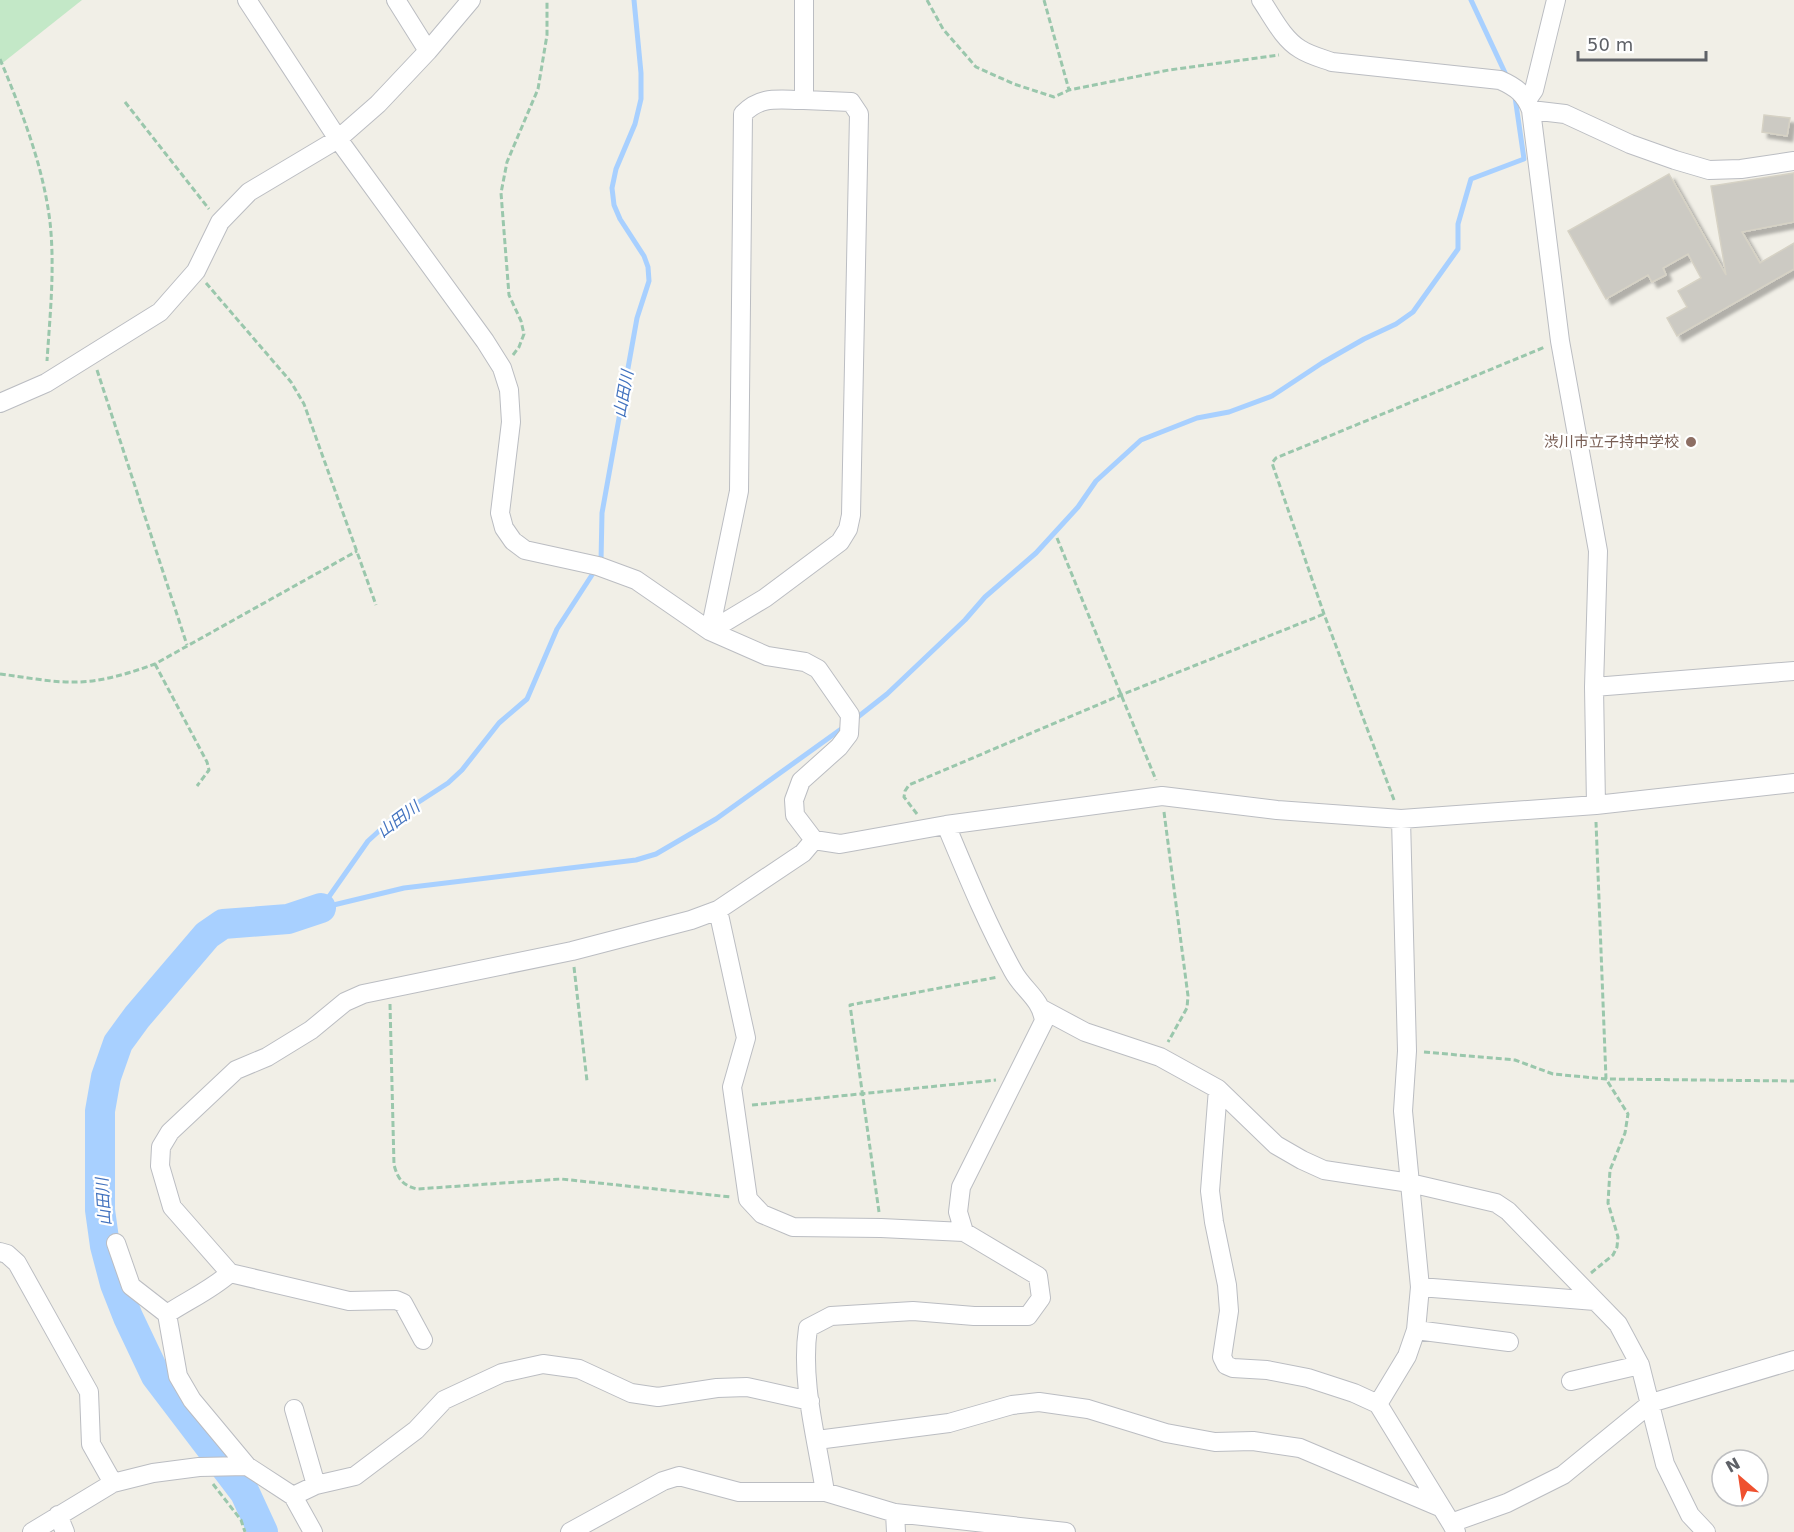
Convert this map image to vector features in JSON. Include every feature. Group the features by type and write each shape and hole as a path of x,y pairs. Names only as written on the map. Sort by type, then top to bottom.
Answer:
{"street":[{"path":"247,0 338,139 485,341 502,368 509,390 511,422 500,513 504,528 513,541 525,550 603,568 636,580 710,632 767,656 805,662 818,669 850,715 849,734 839,747 801,781 794,800 795,815 814,840 840,844 946,825 1162,796 1277,810 1401,819 1596,805 1794,783"},
{"path":"396,0 428,51"},
{"path":"0,403 46,383 160,312 196,271 220,222 249,192 338,139 378,104 428,51 471,0"},
{"path":"804,0 804,100"},
{"path":"1261,0 1286,37 1298,49 1332,62 1500,80 1525,99 1565,114 1630,144 1709,170 1741,169 1794,161"},
{"path":"1525,99 1534,90 1556,0"},
{"path":"1525,99 1560,341 1598,551 1594,687 1596,805"},
{"path":"760,101 851,102 859,114 851,515 848,529 840,542 765,598 710,632 739,491 743,114 751,105 760,101"},
{"path":"1594,687 1794,671"},
{"path":"1378,1404 1407,1356 1416,1330 1420,1287 1403,1111 1407,1051 1401,819"},
{"path":"946,825 978,902 1015,974 1032,993 1042,1009 1044,1021 961,1187 958,1212 964,1232"},
{"path":"423,1340 403,1303 396,1300 349,1301 230,1273 172,1207 160,1166 161,1147 170,1132 236,1070 267,1057 311,1030 345,1002 363,994 572,951 691,920 718,910 803,853 814,840"},
{"path":"718,910 746,1038 732,1087 748,1199 762,1214 793,1227 964,1232 1038,1276 1041,1298 1028,1316 974,1316 913,1311 831,1316 808,1328 806,1345 810,1401 825,1492"},
{"path":"1042,1009 1085,1032 1160,1057 1218,1089 1276,1145 1302,1161 1324,1170 1410,1184 1496,1203 1508,1211 1618,1324 1640,1365 1665,1464 1690,1515 1706,1532"},
{"path":"1218,1089 1210,1191 1227,1285 1229,1311 1222,1357 1226,1365 1233,1368 1267,1370 1308,1378 1354,1393 1378,1404 1450,1521"},
{"path":"116,1243 131,1286 167,1314 178,1376 192,1400 247,1466 293,1496 314,1532"},
{"path":"0,1252 7,1254 17,1263 89,1392 91,1444 113,1483"},
{"path":"167,1314 192,1297 214,1287 230,1273"},
{"path":"1420,1287 1595,1301"},
{"path":"1416,1330 1509,1342"},
{"path":"817,1440 949,1423 1012,1405 1039,1402 1088,1409 1166,1433 1215,1442 1253,1441 1300,1448 1450,1521 1507,1503 1563,1475 1651,1403 1794,1360"},
{"path":"293,1496 316,1485 355,1476 416,1430 444,1400 502,1373 543,1364 579,1369 631,1393 658,1397 717,1388 747,1387 810,1401"},
{"path":"1571,1381 1640,1365"},
{"path":"294,1409 316,1485"},
{"path":"32,1532 62,1524 113,1483 153,1473 200,1467 247,1466"},
{"path":"570,1532 663,1481 679,1476 739,1492 825,1492 895,1513 1066,1532"},
{"path":"895,1513 896,1532"}],"path":[{"path":"502,368 519,347 524,334 509,294 501,193 507,162 538,89 547,35 547,0"},
{"path":"927,0 943,29 975,67 1014,84 1054,97 1069,90 1169,70 1290,53 1298,49"},
{"path":"1044,0 1069,90"},
{"path":"0,59 24,117 39,166 50,223 52,286 46,383"},
{"path":"125,102 220,222"},
{"path":"196,271 291,382 304,404 376,605"},
{"path":"1401,819 1324,614 1272,463 1276,458 1560,341"},
{"path":"92,354 188,645"},
{"path":"0,674 77,682 102,680 155,664 357,551"},
{"path":"928,829 904,797 909,785 1121,695 1324,614"},
{"path":"155,664 207,762 209,770 197,786"},
{"path":"1578,1283 1613,1255 1617,1247 1618,1237 1608,1203 1610,1170 1625,1134 1628,1114 1606,1079 1596,805"},
{"path":"572,951 587,1081"},
{"path":"881,1228 850,1005 1015,974"},
{"path":"390,989 394,1165 398,1178 406,1186 417,1189 561,1179 748,1199"},
{"path":"1407,1051 1515,1060 1553,1074 1606,1079 1794,1082"},
{"path":"734,1106 1016,1078"},
{"path":"200,1467 241,1520 245,1532"}],"green space":[{"path":"0,0 82,0 0,65"}],"building":[{"path":"1764,115 1790,118 1787,136 1762,132"},
{"path":"1794,173 1794,222 1742,232 1760,263 1794,243 1794,269 1677,336 1667,318 1687,307 1678,291 1701,278 1688,254 1663,268 1666,275 1652,282 1648,275 1606,299 1568,231 1669,174 1726,275 1711,186"}],"waterway":[{"name":"山田川","path":"321,908 368,841 391,820 448,783 462,770 499,723 527,699 557,629 601,561 602,513 637,318 649,281 644,256 620,219 614,205 612,188 616,169 635,124 641,99 641,73 634,0"},
{"path":"1471,0 1507,77"},
{"path":"854,720 887,694 965,620 985,597 1036,553 1078,507 1096,481 1141,440 1197,418 1229,412 1272,396 1322,363 1396,324 1413,312 1458,249 1458,224 1471,179 1524,159 1515,97"},
{"path":"321,908 404,888 636,860 656,854 716,819 844,727"},
{"name":"山田川","path":"263,1532 245,1493 156,1376 115,1284 105,1246 100,1210 100,1111 106,1077 118,1043 137,1017 207,935 223,924 288,919 321,908"}],"place":[{"name":"渋川市立子持中学校","path":"1691,442"}]}
